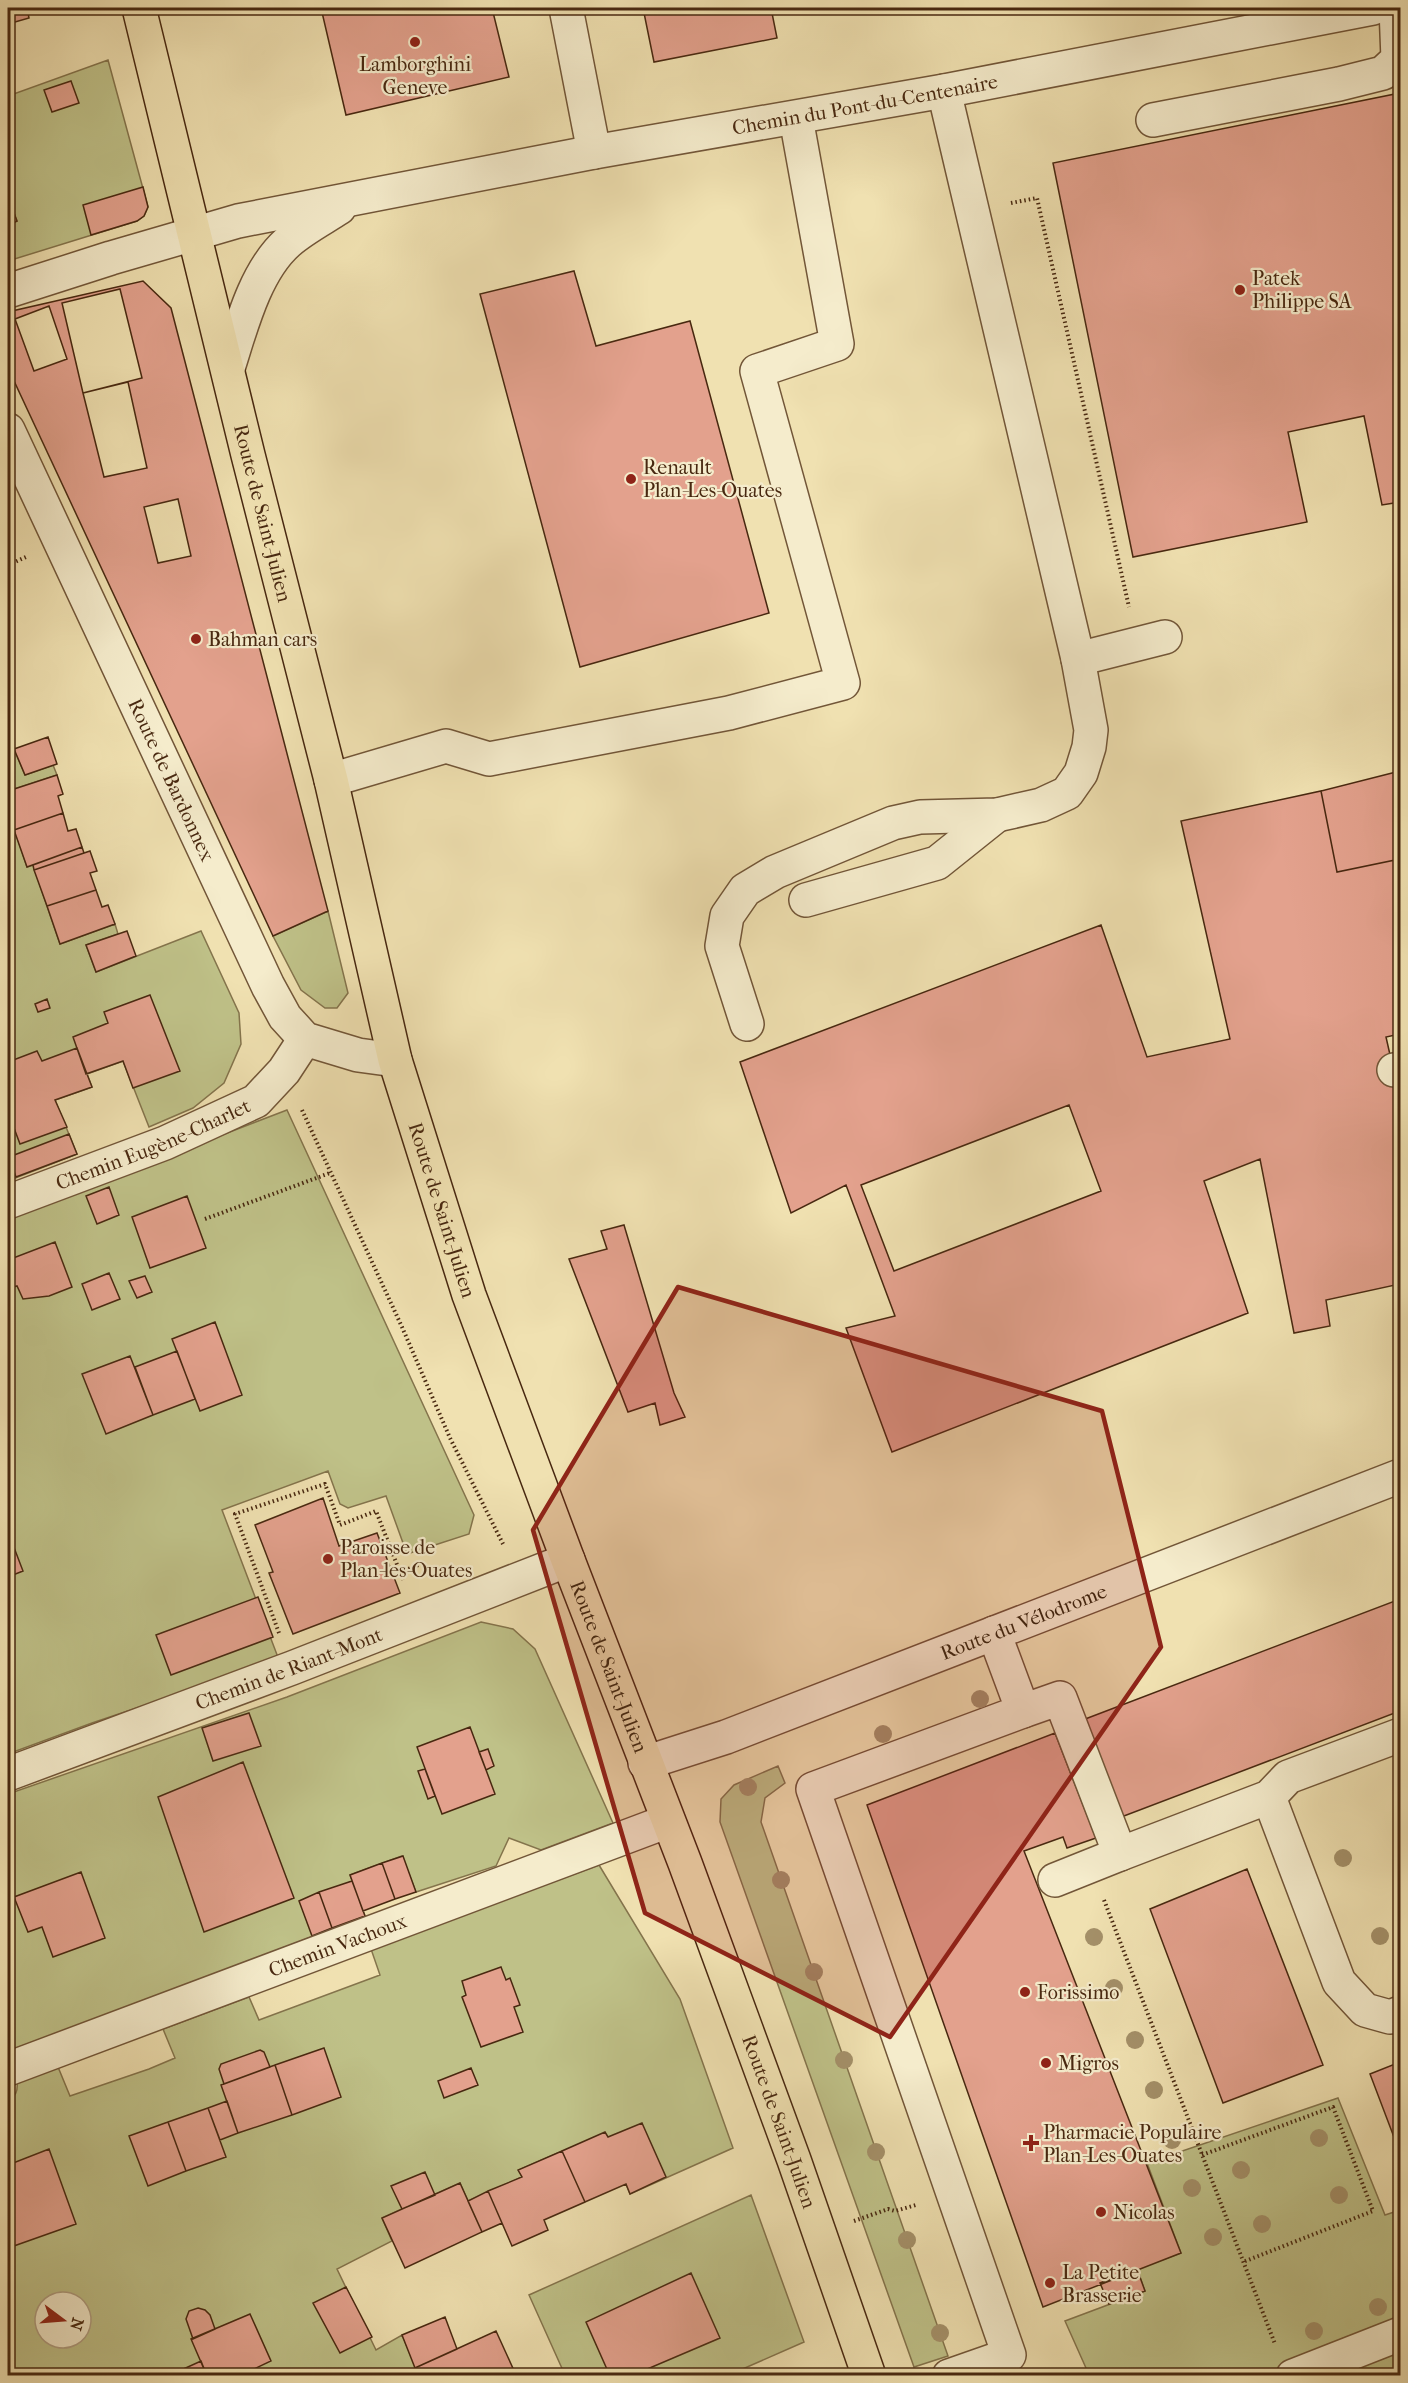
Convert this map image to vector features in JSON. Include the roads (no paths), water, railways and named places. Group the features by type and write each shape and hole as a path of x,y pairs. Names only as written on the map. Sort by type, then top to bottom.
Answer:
{"main road":[{"name":"Route de Saint-Julien","path":"139,8 251,466 331,780 395,1060 469,1295 794,2160 869,2376"}],"street":[{"path":"566,8 594,152"},
{"name":"Chemin du Pont-du-Centenaire","path":"195,234 238,221 594,152 944,92 1373,8"},
{"path":"1154,120 1339,84 1383,73 1398,58 1396,8"},
{"path":"747,1024 722,946 727,916 745,890 776,872 893,824 921,817 997,815 1041,804 1067,793 1081,773 1089,747 1091,730 1078,659 944,92"},
{"path":"331,780 446,746 489,759 729,713 843,683 757,371 837,344 796,118"},
{"name":"Chemin du Pont-du-Centenaire","path":"228,368 244,317 263,274 286,243 354,199"},
{"path":"8,291 195,234"},
{"name":"Route de Bardonnex","path":"8,430 267,986 285,1017 306,1039 358,1055 395,1060"},
{"path":"1078,659 1151,641"},
{"path":"806,900 937,863 997,815"},
{"name":"Chemin Eugène-Charlet","path":"8,1202 165,1143 256,1101 284,1071 306,1039"},
{"name":"Route du Vélodrome","path":"645,1763 726,1737 1401,1476"},
{"name":"Chemin de Riant-Mont","path":"8,1774 292,1668 568,1560"},
{"path":"994,1634 1023,1712"},
{"path":"949,2376 1009,2355 813,1789 1059,1698 1105,1860"},
{"path":"1055,1880 1269,1797 1288,1777 1401,1735"},
{"path":"1269,1797 1339,1982 1365,2010 1390,2017 1401,2013"},
{"name":"Chemin Vachoux","path":"8,2069 668,1821"},
{"path":"1286,2365 1401,2334"}],"place":[{"name":"Lamborghini Geneve","path":"415,42"},
{"name":"Patek Philippe SA","path":"1240,290"},
{"name":"Renault Plan-Les-Ouates","path":"631,479"},
{"name":"Bahman cars","path":"196,639"},
{"name":"Paroisse de Plan-les-Ouates","path":"328,1559"},
{"name":"Forissimo","path":"1025,1992"},
{"name":"Migros","path":"1046,2063"},
{"name":"Pharmacie Populaire Plan-Les-Ouates","path":"1031,2143"},
{"name":"Nicolas","path":"1101,2212"},
{"name":"La Petite Brasserie","path":"1050,2283"}]}
